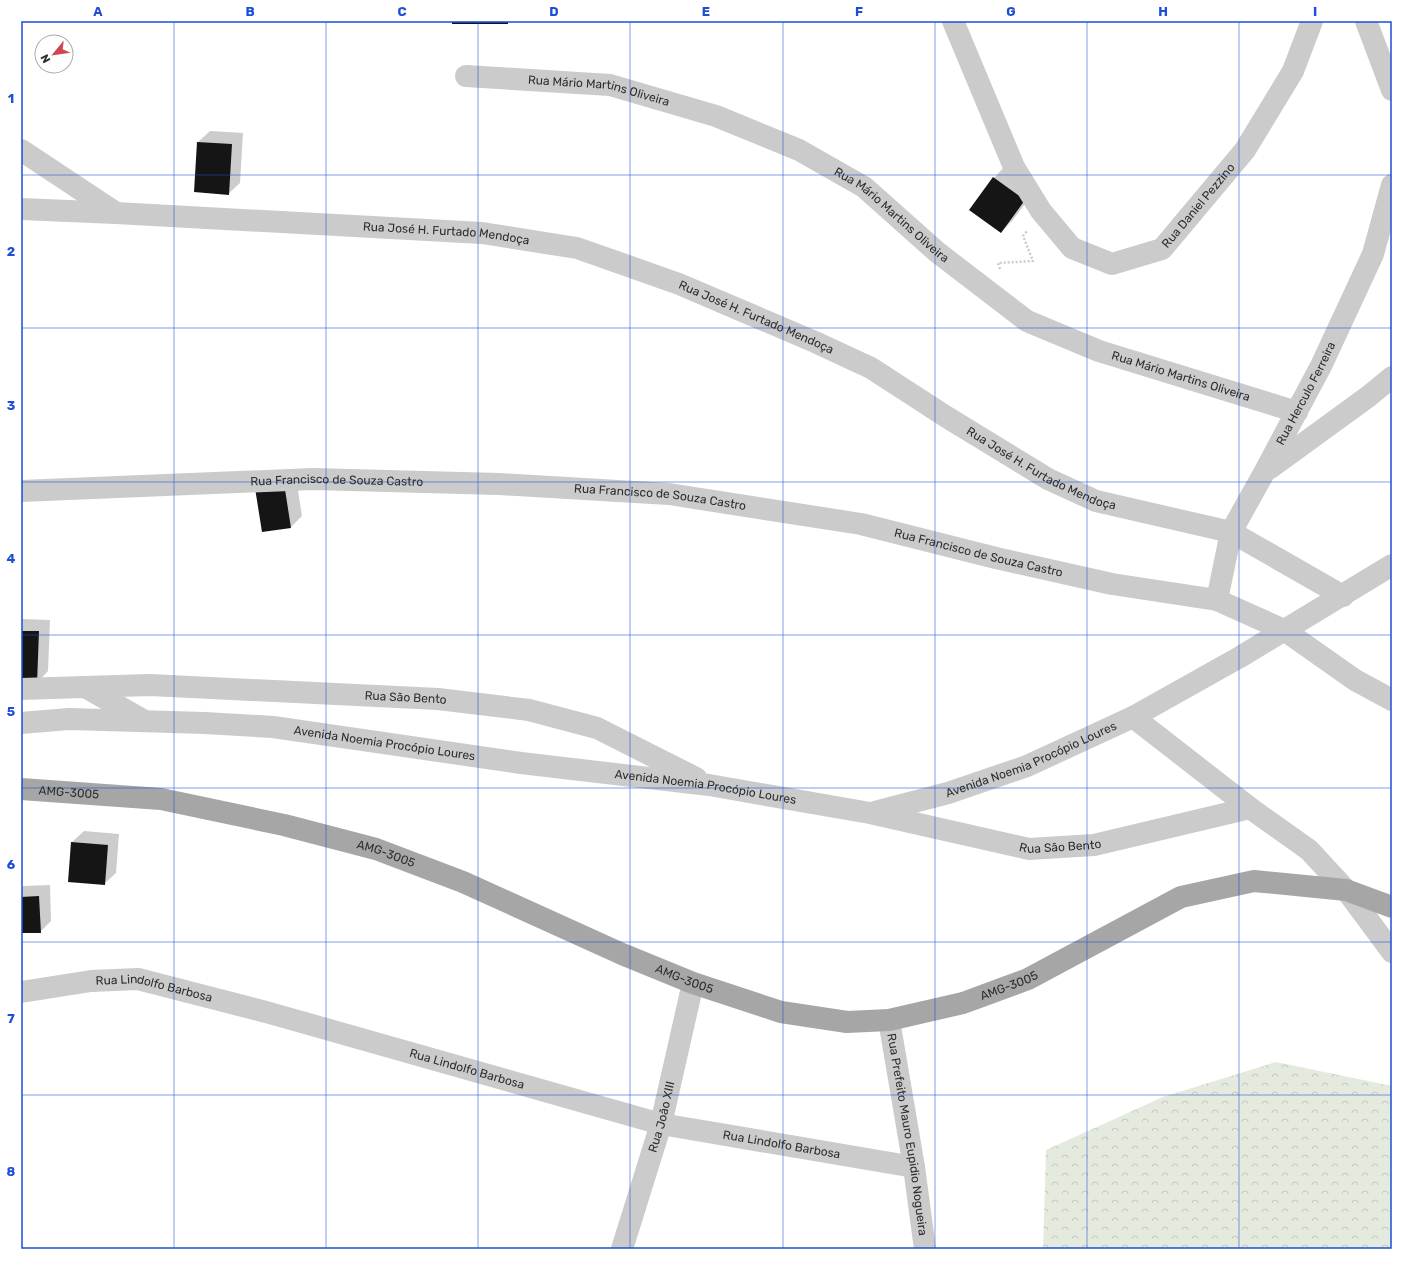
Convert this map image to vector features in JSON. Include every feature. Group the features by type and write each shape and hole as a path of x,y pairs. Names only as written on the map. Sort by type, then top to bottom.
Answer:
{"main road":[{"name":"AMG-3005","path":"21,789 161,799 284,825 376,849 463,882 622,954 693,983 781,1012 847,1022 889,1020 963,1003 1028,979 1181,897 1254,881 1346,890 1392,907"}],"street":[{"name":"Rua Daniel Pezzino","path":"953,21 1014,167 1043,214 1072,248 1112,264 1162,249 1245,150 1293,71 1312,21"},
{"path":"1366,21 1392,90"},
{"name":"Rua Mário Martins Oliveira","path":"466,76 610,85 716,116 799,150 864,187 937,252 1027,321 1100,351 1297,412"},
{"path":"21,150 116,213"},
{"name":"Rua Herculo Ferreira","path":"1217,600 1231,532 1321,366 1373,254 1392,185"},
{"name":"Rua José H. Furtado Mendoça","path":"21,209 482,233 577,248 679,284 815,342 871,368 945,416 1048,478 1096,502 1231,532 1343,596"},
{"path":"1265,471 1369,396 1392,377"},
{"name":"Rua Francisco de Souza Castro","path":"21,491 313,479 499,484 669,494 861,524 989,556 1112,584 1217,600 1284,630 1355,680 1392,700"},
{"name":"Avenida Noemia Procópio Loures","path":"21,723 69,719 273,727 521,763 709,785 870,813 948,793 1026,766 1133,717 1240,658 1392,565"},
{"name":"Rua São Bento","path":"21,688 150,685 438,699 529,710 597,728 709,785"},
{"path":"85,686 146,722"},
{"path":"1133,717 1250,808 1309,850 1346,890 1392,952"},
{"name":"Rua São Bento","path":"870,813 1029,849 1094,845 1250,808"},
{"name":"Rua Lindolfo Barbosa","path":"21,992 91,981 138,979 266,1012 661,1124 914,1167"},
{"name":"Rua João XIII","path":"622,1249 661,1124 693,983"},
{"name":"Rua Prefeito Mauro Eupidio Nogueira","path":"889,1020 914,1167 925,1249"}],"path":[{"path":"1001,270 998,263 1033,261 1023,236 1043,214"}],"green space":[{"path":"1276,1062 1392,1086 1392,1249 1043,1249 1046,1150 1163,1097"}],"building":[{"path":"452,21 508,21 508,24 452,24"},
{"path":"197,142 232,144 229,195 194,192"},
{"path":"993,177 1025,200 1001,233 969,210"},
{"path":"284,483 291,528 262,532 255,488"},
{"path":"21,631 39,631 37,684 21,683"},
{"path":"71,842 108,845 105,885 68,882"},
{"path":"39,896 41,933 21,933 21,897"}]}
